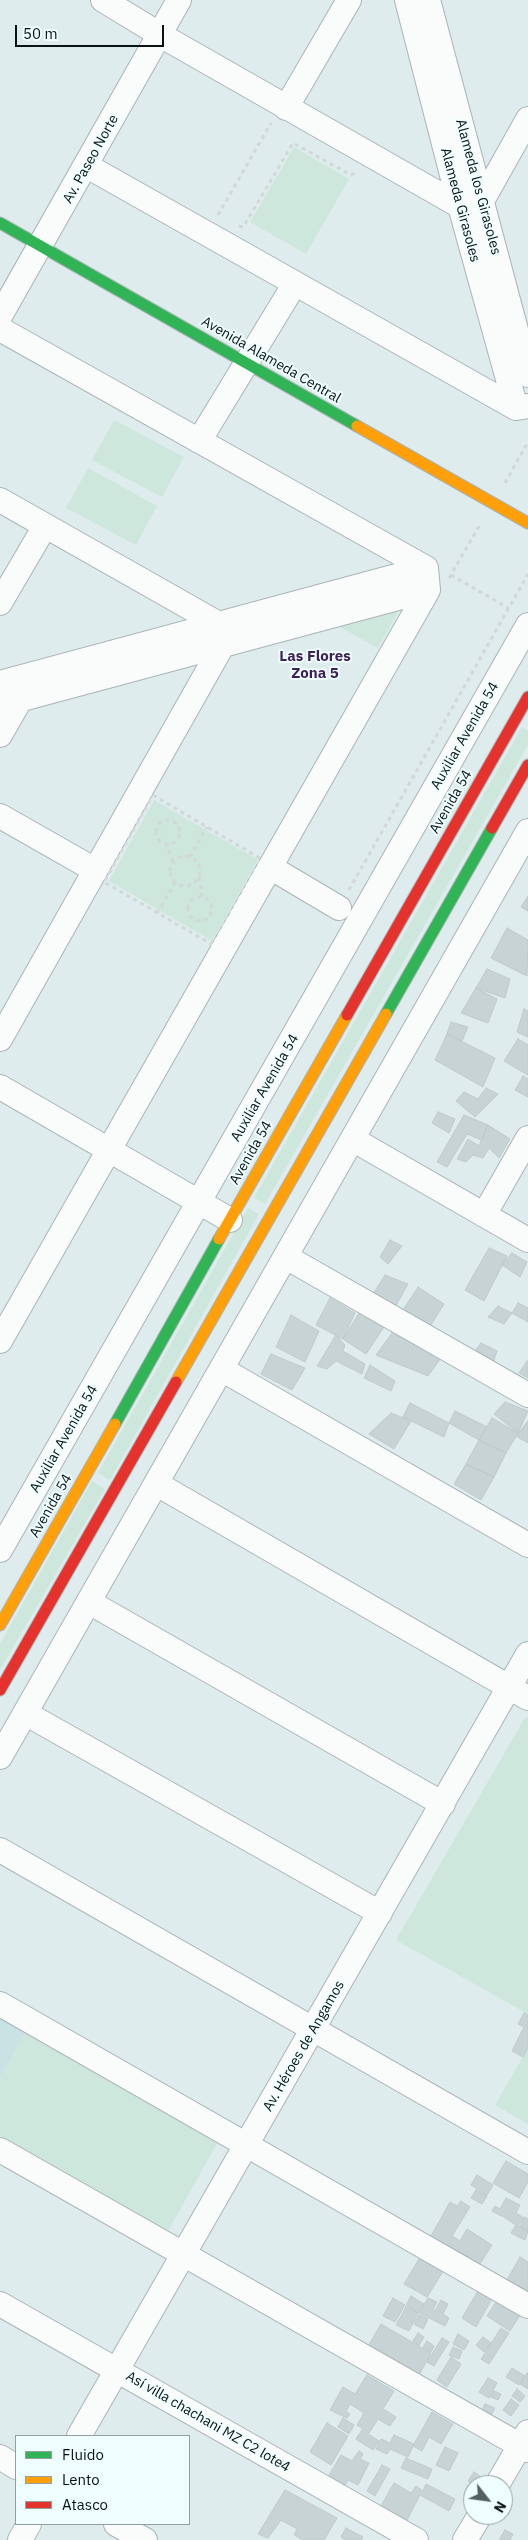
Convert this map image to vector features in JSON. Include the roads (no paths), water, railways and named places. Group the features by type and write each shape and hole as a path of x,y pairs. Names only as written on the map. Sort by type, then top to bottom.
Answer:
{"main road":[{"name":"Avenida Alameda Central","path":"0,223 528,523"},
{"name":"Avenida 54","path":"0,1625 528,697"},
{"path":"0,1690 528,765"}],"street":[{"path":"102,0 160,33 279,115 471,204 528,120"},
{"name":"Av. Paseo Norte","path":"0,316 87,166 179,0"},
{"path":"279,115 348,0"},
{"name":"Alameda los Girasoles","path":"412,1 471,204 528,375"},
{"path":"87,166 294,285 522,407"},
{"name":"Alameda Girasoles","path":"471,204 522,407"},
{"path":"199,441 294,285"},
{"path":"0,329 199,441 427,579"},
{"path":"0,500 219,634"},
{"path":"0,603 45,526"},
{"path":"0,736 7,687 427,579"},
{"path":"0,1341 110,1150 427,579"},
{"name":"Auxiliar Avenida 54","path":"0,1550 528,625"},
{"path":"0,1039 95,870 219,634"},
{"path":"0,816 95,870"},
{"path":"0,1757 354,1140 528,831"},
{"path":"280,873 339,908"},
{"path":"0,1087 230,1220"},
{"path":"484,1215 528,1138"},
{"path":"354,1140 528,1240"},
{"path":"286,1257 528,1395"},
{"path":"222,1370 528,1545"},
{"path":"157,1484 519,1693"},
{"path":"89,1602 443,1804"},
{"name":"Av. Héroes de Angamos","path":"80,2435 443,1804 519,1693 528,1654"},
{"path":"25,1713 380,1913"},
{"path":"0,1850 528,2152"},
{"path":"0,2004 528,2306"},
{"path":"0,2150 182,2255 525,2443 504,2475"},
{"name":"Así villa chachani MZ C2 lote4","path":"0,2304 416,2540"},
{"path":"0,2457 15,2466"},
{"path":"20,2540 28,2525"},
{"path":"118,2525 145,2540"},
{"path":"466,2540 474,2525"}],"district":[{"name":"Las Flores Zona 5","path":"315,666"}]}
